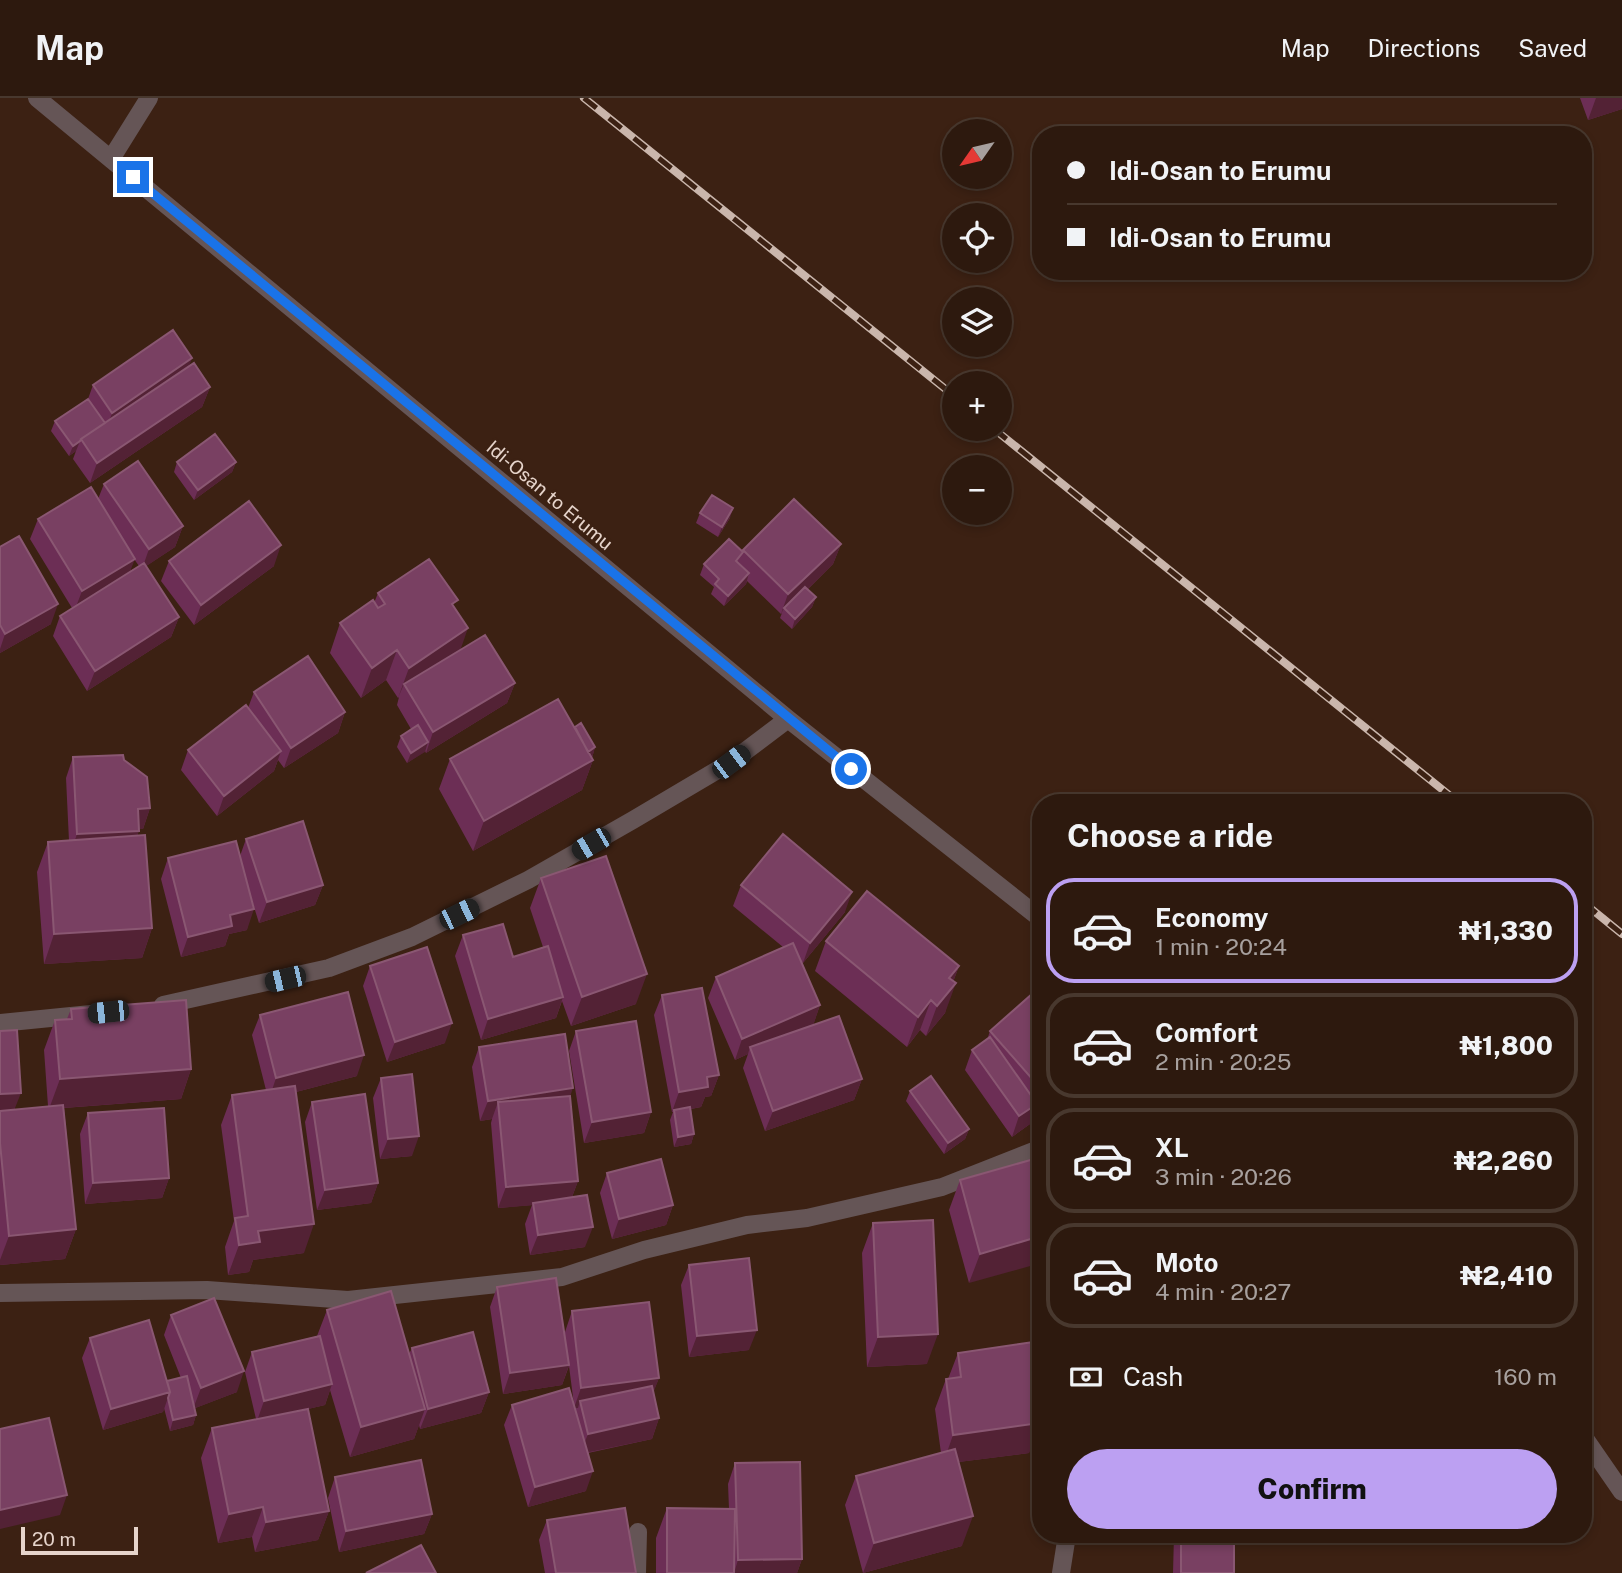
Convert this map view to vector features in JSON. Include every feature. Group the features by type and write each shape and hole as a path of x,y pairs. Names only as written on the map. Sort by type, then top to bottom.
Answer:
{"street":[{"name":"Idi-Osan to Erumu","path":"37,98 788,719 1032,912"},
{"path":"111,159 149,98"},
{"path":"145,1007 182,1002 329,968 412,937 528,880 633,820 731,762 788,719"},
{"path":"0,1023 108,1012"},
{"path":"0,1293 207,1290 348,1300 562,1277 644,1250 747,1225 807,1218 942,1187 1032,1152"},
{"path":"1592,1449 1622,1492"},
{"path":"637,1573 638,1532"},
{"path":"1060,1573 1066,1543"}],"building":[{"path":"173,330 192,358 112,413 93,385"},
{"path":"194,363 210,387 97,463 81,439"},
{"path":"88,399 105,423 73,446 55,421"},
{"path":"215,434 236,462 198,490 177,462"},
{"path":"138,461 183,526 149,549 104,484"},
{"path":"91,487 135,559 82,591 38,519"},
{"path":"712,495 733,508 722,527 700,513"},
{"path":"794,499 841,544 788,594 743,550"},
{"path":"249,501 281,545 201,605 169,561"},
{"path":"19,536 58,604 5,634 0,625 0,547"},
{"path":"729,539 743,552 736,561 749,573 728,596 715,584 719,579 704,564"},
{"path":"429,559 458,600 452,604 468,628 409,668 397,650 372,668 340,623 373,600 378,608 385,604 378,593"},
{"path":"144,563 179,617 95,671 60,616"},
{"path":"805,587 816,597 795,619 784,608"},
{"path":"485,635 515,683 433,732 404,684"},
{"path":"308,656 345,712 291,748 254,692"},
{"path":"558,699 593,760 484,821 450,759"},
{"path":"246,705 281,751 224,796 188,750"},
{"path":"581,723 595,747 588,752 575,727"},
{"path":"418,725 428,742 411,753 401,736"},
{"path":"123,755 124,760 147,777 150,808 138,809 139,831 77,834 73,757"},
{"path":"303,821 323,885 267,902 246,839"},
{"path":"783,834 852,892 810,943 741,885"},
{"path":"145,835 152,928 54,934 48,842"},
{"path":"236,841 254,909 230,915 232,926 188,937 168,858"},
{"path":"606,856 647,974 582,997 541,878"},
{"path":"867,891 959,966 949,978 956,983 937,1006 931,1000 918,1017 826,941"},
{"path":"503,924 513,957 548,946 563,997 488,1019 463,935"},
{"path":"793,943 820,1005 742,1039 716,977"},
{"path":"427,947 452,1023 395,1042 370,966"},
{"path":"702,988 719,1075 707,1077 708,1087 679,1092 662,995"},
{"path":"348,992 364,1055 276,1078 260,1015"},
{"path":"1032,994 1032,1079 990,1031"},
{"path":"186,1000 191,1069 60,1079 55,1020 72,1019 71,1009"},
{"path":"839,1016 862,1079 773,1111 750,1047"},
{"path":"636,1021 651,1112 592,1122 576,1031"},
{"path":"17,1030 21,1093 0,1094 0,1031"},
{"path":"565,1034 573,1088 488,1101 479,1047"},
{"path":"990,1037 1032,1097 1032,1107 1019,1116 972,1050"},
{"path":"412,1074 419,1136 388,1139 381,1078"},
{"path":"931,1076 969,1129 948,1143 910,1091"},
{"path":"295,1086 314,1224 258,1231 260,1242 239,1245 235,1218 248,1216 232,1095"},
{"path":"365,1094 378,1183 325,1190 312,1102"},
{"path":"570,1096 578,1181 506,1187 498,1102"},
{"path":"63,1105 76,1229 9,1236 0,1143 0,1111"},
{"path":"690,1107 694,1134 678,1137 674,1110"},
{"path":"164,1108 169,1178 93,1183 88,1113"},
{"path":"661,1159 673,1205 619,1219 607,1173"},
{"path":"1032,1160 1032,1239 980,1254 960,1180"},
{"path":"587,1195 593,1227 538,1235 533,1203"},
{"path":"933,1220 938,1334 878,1337 873,1223"},
{"path":"749,1258 757,1330 697,1336 689,1265"},
{"path":"556,1278 569,1365 510,1373 497,1287"},
{"path":"391,1291 425,1409 361,1427 327,1310"},
{"path":"214,1298 244,1371 201,1388 171,1315"},
{"path":"649,1302 659,1378 581,1388 572,1311"},
{"path":"149,1320 170,1392 111,1409 90,1338"},
{"path":"473,1332 489,1392 428,1409 412,1348"},
{"path":"320,1336 332,1384 264,1401 252,1352"},
{"path":"1032,1342 1032,1424 953,1435 946,1379 961,1377 958,1353"},
{"path":"187,1376 196,1415 173,1420 167,1381"},
{"path":"652,1386 659,1418 588,1434 580,1401"},
{"path":"569,1388 593,1471 535,1487 512,1405"},
{"path":"308,1409 329,1511 266,1522 263,1507 229,1514 212,1428"},
{"path":"49,1418 67,1495 0,1510 0,1429"},
{"path":"955,1449 973,1516 874,1543 856,1476"},
{"path":"421,1460 432,1514 346,1531 335,1477"},
{"path":"800,1462 802,1559 738,1560 735,1463"},
{"path":"625,1508 636,1573 556,1573 547,1520"},
{"path":"667,1508 735,1509 734,1573 667,1573"},
{"path":"1181,1543 1234,1543 1234,1573 1181,1573"},
{"path":"421,1545 436,1573 366,1573"}],"railway":[{"path":"584,98 942,386"},
{"path":"1009,441 1448,794"},
{"path":"1592,910 1622,934"}],"route":[{"path":"133,177 851,769"}]}
